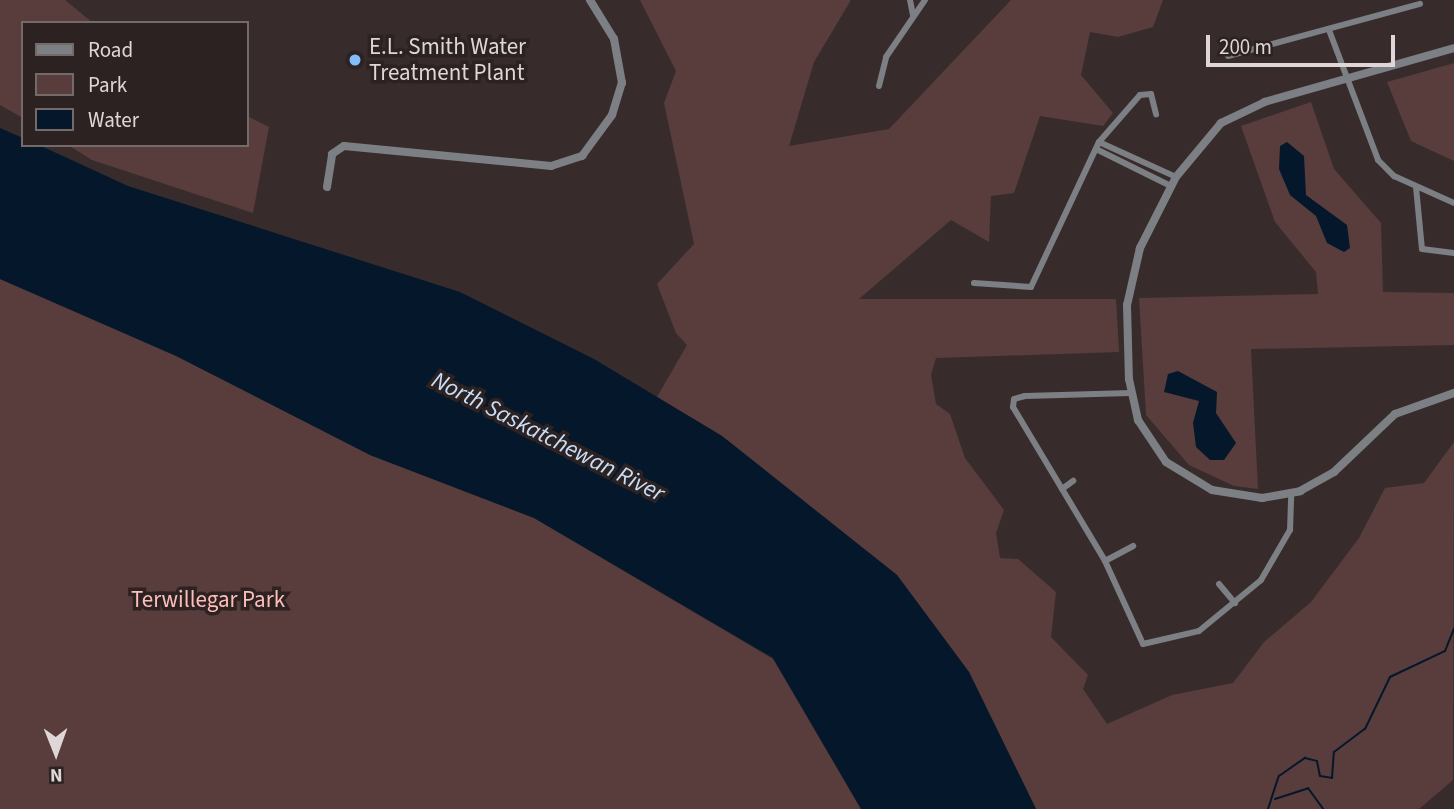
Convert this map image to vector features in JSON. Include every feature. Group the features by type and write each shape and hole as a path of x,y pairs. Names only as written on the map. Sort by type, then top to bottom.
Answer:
{"street":[{"path":"327,187 332,154 344,146 551,166 582,156 612,115 622,83 614,39 590,0"},
{"path":"910,0 913,16"},
{"path":"879,86 886,57 925,0"},
{"path":"1228,56 1420,4"},
{"path":"1329,30 1343,80 1378,160 1416,187 1454,203"},
{"path":"1454,48 1236,114 1203,139 1176,177 1131,276 1131,393 1155,448 1195,483 1247,498 1291,493 1334,472 1399,412 1454,393"},
{"path":"974,283 988,289 1033,284 1097,146 1140,95 1151,94 1156,114"},
{"path":"1097,146 1176,177"},
{"path":"1097,146 1171,186"},
{"path":"1416,187 1422,249 1454,253"},
{"path":"1131,393 1014,399 1016,412 1105,561 1143,644 1188,636 1235,603 1280,557 1293,517 1291,493"},
{"path":"1062,489 1073,481"},
{"path":"1105,561 1133,546"},
{"path":"1219,584 1235,603"}],"green space":[{"path":"0,0 65,0 91,21 21,21 21,117 0,105"},
{"path":"640,0 851,0 814,62 789,146 889,129 1011,0 1163,0 1153,27 1118,37 1090,32 1081,75 1113,113 1103,126 1040,116 1014,193 991,196 989,242 951,220 859,299 1116,299 1119,352 936,358 931,375 936,404 950,414 965,458 1004,510 996,533 1000,558 1018,559 1056,592 1051,637 1088,675 1083,689 1107,724 1172,695 1233,683 1264,642 1311,602 1359,538 1385,488 1424,483 1454,442 1453,780 1419,809 1036,809 969,672 897,575 722,436 657,397 687,345 676,333 657,284 694,244 664,103 676,71"},
{"path":"1454,63 1454,161 1411,141 1387,82"},
{"path":"1311,102 1334,169 1381,223 1383,292 1454,293 1454,345 1251,349 1258,489 1234,486 1189,465 1146,415 1139,298 1318,294 1316,272 1275,222 1241,126"},
{"path":"248,116 269,127 253,213 92,160 71,147 248,147"},
{"name":"Terwillegar Park","path":"0,279 176,355 370,455 534,518 773,659 861,809 0,809"}],"water":[{"name":"North Saskatchewan River","path":"0,128 21,137 21,147 43,147 128,186 460,292 594,359 722,436 897,575 969,672 1036,809 861,809 773,658 534,518 370,455 176,356 0,279"},
{"path":"1287,142 1304,156 1306,195 1347,225 1350,248 1344,252 1327,243 1316,216 1290,195 1279,169 1280,146"},
{"path":"1178,371 1217,392 1216,413 1236,443 1224,460 1210,460 1196,447 1193,423 1199,401 1164,392 1168,374"}],"waterway":[{"path":"1268,809 1279,776 1305,758 1317,761 1320,776 1332,778 1334,752 1365,729 1390,677 1445,651 1454,629"},
{"path":"1275,799 1308,788 1323,809"}],"place":[{"name":"E.L. Smith Water Treatment Plant","path":"355,60"}]}
